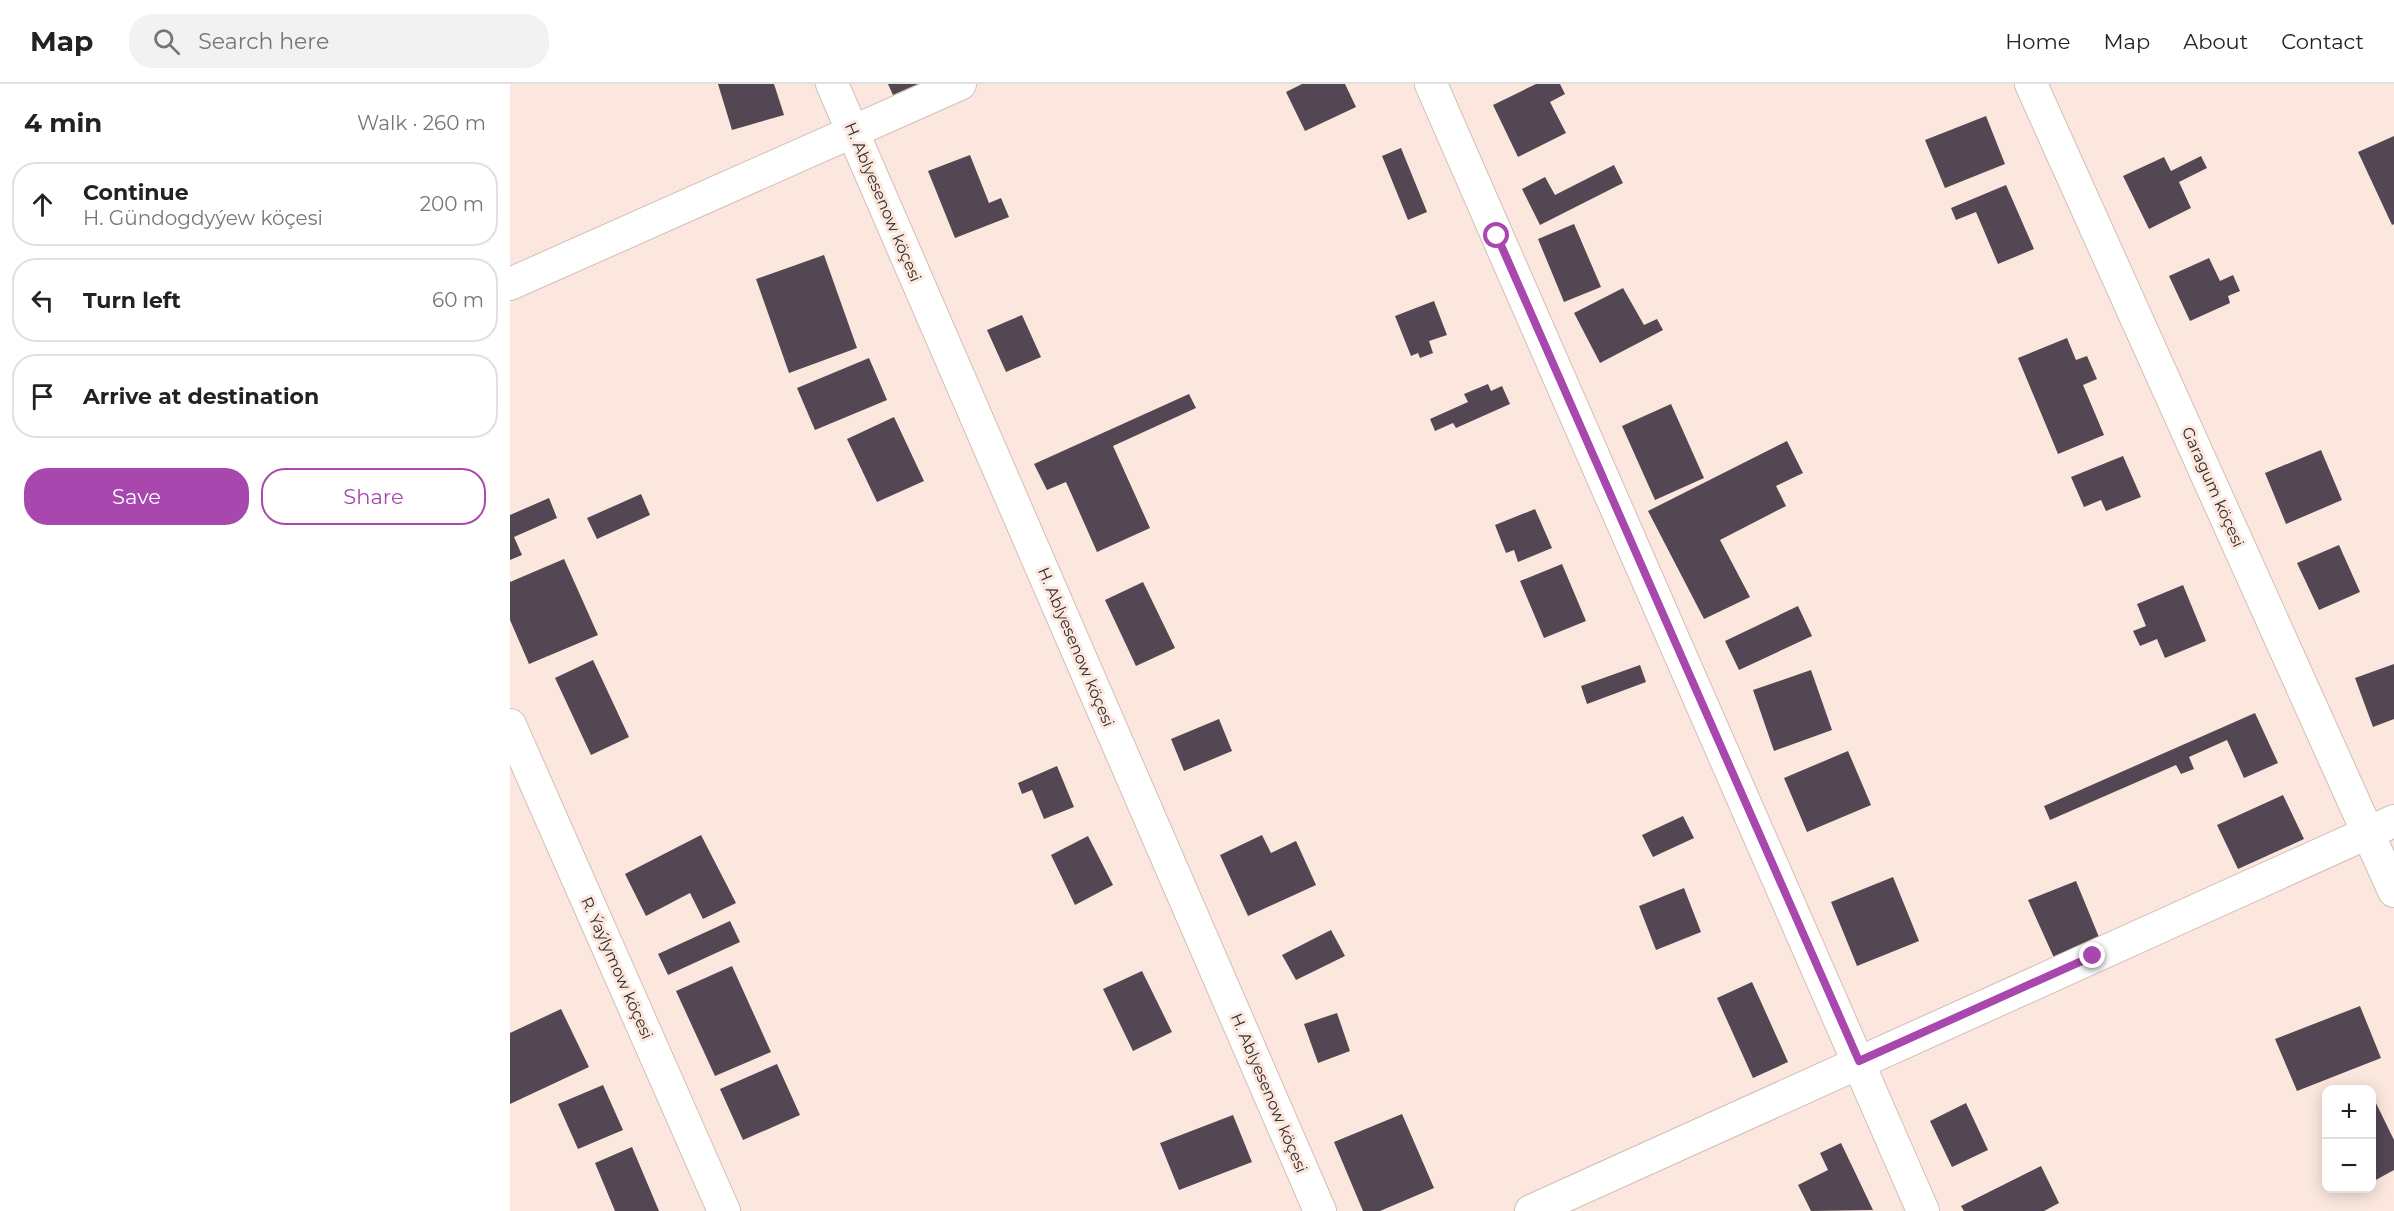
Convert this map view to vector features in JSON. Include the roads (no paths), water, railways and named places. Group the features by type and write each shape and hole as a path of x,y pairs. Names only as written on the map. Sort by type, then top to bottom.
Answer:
{"street":[{"name":"H. Ablyesenow köçesi","path":"832,84 1320,1211"},
{"path":"510,284 960,84"},
{"path":"1431,84 1923,1211"},
{"name":"Garagum köçesi","path":"2031,84 2382,827 2394,891"},
{"name":"R. Ýaýlymow köçesi","path":"510,725 724,1211"},
{"path":"1531,1211 1859,1061 2382,827"}]}
